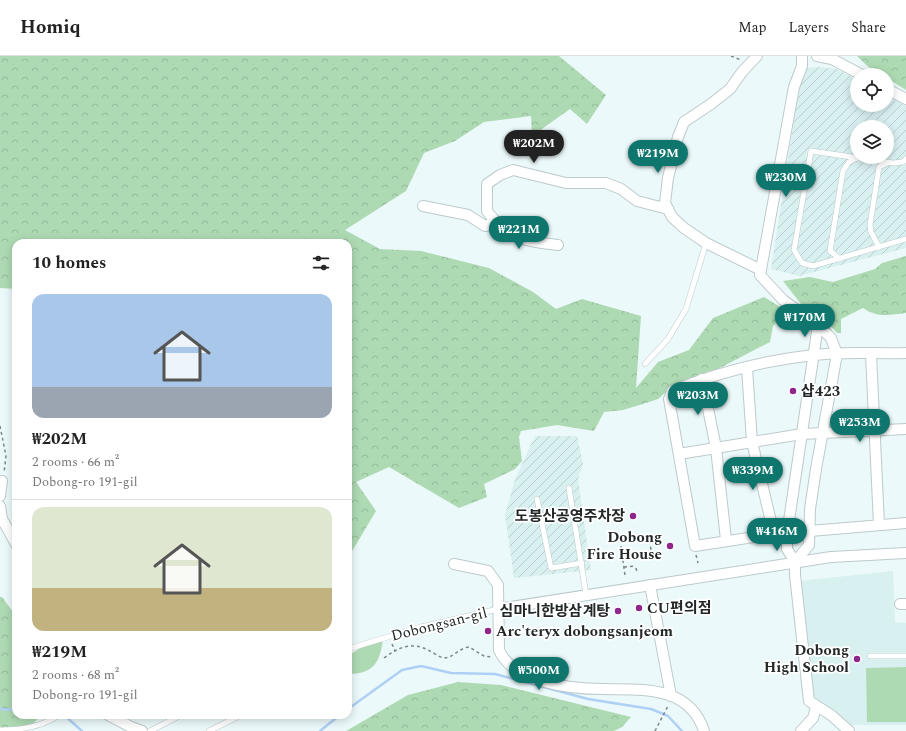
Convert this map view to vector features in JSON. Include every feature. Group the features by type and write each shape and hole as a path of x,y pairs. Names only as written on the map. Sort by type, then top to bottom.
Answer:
{"street":[{"path":"757,56 742,72 730,89 684,122 678,137 668,178 666,203 672,217 684,228 706,243 761,270"},
{"path":"795,562 809,545 817,433 836,354 831,338 818,325 783,300 760,275 794,87 802,66 802,56"},
{"path":"817,56 832,58 850,68"},
{"path":"894,93 906,99"},
{"path":"558,246 521,240 504,231 487,211 487,184 500,175 513,170 566,183 606,183 621,189 637,201 668,209"},
{"path":"423,206 468,215 485,226 496,222"},
{"path":"818,325 787,548 795,562 795,575 809,701 816,707 831,715 849,731"},
{"path":"906,353 814,355 747,368 702,379 672,391 669,399 695,546 726,540 774,534 906,523"},
{"path":"871,354 879,525"},
{"path":"747,368 752,442 774,534"},
{"path":"702,379 716,448 726,540"},
{"path":"679,454 802,434 906,429"},
{"path":"0,496 2,481"},
{"path":"0,506 2,519 12,537"},
{"name":"Dobongsan-gil","path":"498,609 795,562 832,557 906,553"},
{"path":"454,564 488,572 498,585 499,650 509,664 520,673 566,686 643,690 670,699 682,701 696,714 704,731"},
{"path":"650,585 670,699"},
{"path":"801,731 813,718 816,707"},
{"path":"116,719 142,731"}],"lane":[{"path":"850,157 811,151 794,250 797,257 806,266 813,266 906,239"},
{"path":"894,162 903,162 906,159"},
{"path":"840,259 832,255 830,251 843,171 850,162"},
{"path":"879,247 871,232 870,224 879,167 884,164"},
{"path":"645,364 668,339 686,309 706,243"},
{"path":"569,488 586,594"},
{"path":"537,499 551,568 582,563"},
{"name":"Dobongsan-gil","path":"352,648 421,627 498,609"},
{"path":"870,656 906,656"},
{"path":"0,730 26,728 48,723 54,719"},
{"path":"150,731 173,719"},
{"path":"209,731 233,719"}],"path":[{"path":"0,426 6,456 2,481"},
{"path":"648,554 651,550 650,543"},
{"path":"621,546 624,575"},
{"path":"622,554 626,557"},
{"path":"624,567 636,567 637,573"},
{"path":"655,731 670,699"}],"shaded area":[{"path":"819,67 837,69 850,76 850,112 894,112 894,100 906,106 906,248 799,276 771,269 800,82 807,68"},
{"path":"535,436 577,436 583,464 578,479 591,570 514,578 505,515 515,479"},
{"name":"Dobong High School","path":"893,571 895,622 906,623 906,725 848,725 811,695 799,581"}],"green space":[{"path":"0,56 559,56 606,95 587,124 570,109 532,136 531,116 484,122 455,141 424,153 406,191 345,230 380,249 421,251 489,268 533,292 556,309 582,299 641,316 636,388 658,362 689,350 713,318 764,297 787,311 773,326 770,342 716,370 706,372 697,381 667,391 658,399 623,410 604,412 594,431 557,425 521,431 519,437 522,461 515,469 484,484 487,497 459,508 389,467 356,482 376,511 352,551 352,239 12,239 12,289 0,288"},
{"path":"857,56 906,56 906,90 894,82 894,68 870,68"},
{"path":"906,256 906,313 879,315 863,308 841,319 841,333 837,333 820,314 801,304 783,281 810,277 833,282 875,269 882,263"},
{"path":"0,597 2,597 12,611 12,719 37,719 33,724 0,731"},
{"path":"383,639 380,654 374,665 364,672 352,674 352,653 365,645"},
{"path":"906,667 906,722 867,722 866,668"},
{"path":"458,682 501,685 631,717 622,727 614,731 346,731 408,695"}],"waterway":[{"path":"352,706 402,670 421,666 451,673 495,674 588,699 651,709 668,716 682,731"},
{"path":"0,709 12,710"},
{"path":"68,719 82,731"},
{"path":"320,731 335,719"}],"place":[{"name":"샵423","path":"793,391"},
{"name":"도봉산공영주차장","path":"633,516"},
{"name":"Dobong Fire House","path":"670,546"},
{"name":"CU편의점","path":"639,608"},
{"name":"심마니한방삼계탕","path":"618,611"},
{"name":"Arc'teryx dobongsanjeom","path":"488,631"},
{"name":"Dobong High School","path":"857,659"}]}
